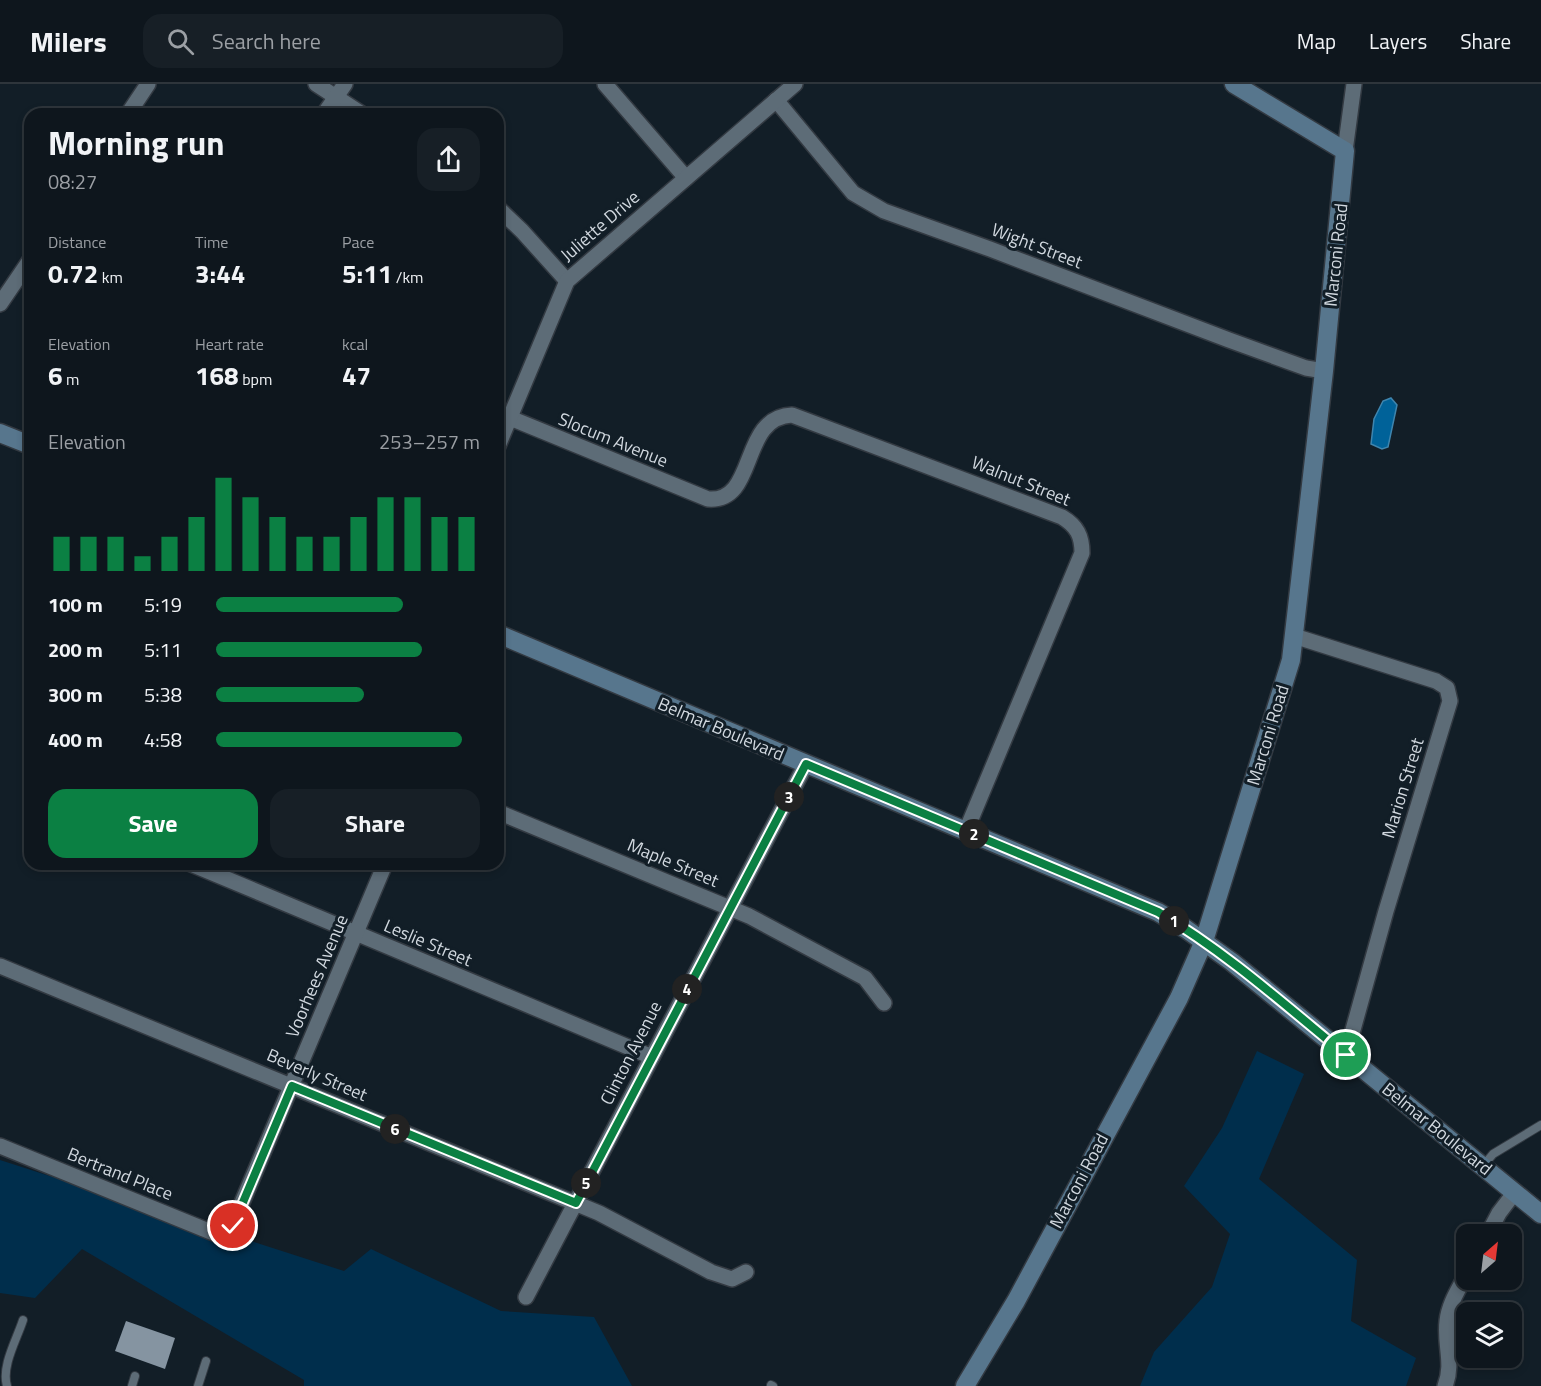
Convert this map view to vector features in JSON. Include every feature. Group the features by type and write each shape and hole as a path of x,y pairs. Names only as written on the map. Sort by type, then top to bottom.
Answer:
{"street":[{"path":"132,108 148,84"},
{"path":"316,84 353,108"},
{"path":"328,108 345,84"},
{"path":"606,84 686,178"},
{"name":"Juliette Drive","path":"504,415 567,281 795,84"},
{"path":"1234,84 1346,151 1354,84"},
{"name":"Wight Street","path":"776,100 853,193 884,211 1306,368 1324,371"},
{"name":"Marconi Road","path":"965,1386 1006,1318 1179,998 1204,941 1285,681 1294,636 1346,151"},
{"path":"504,214 567,281"},
{"path":"0,304 24,269"},
{"name":"Slocum Avenue","path":"504,415 708,499 715,499"},
{"name":"Walnut Street","path":"715,499 725,497 736,487 763,429 777,418 792,415 1062,517 1077,529 1082,538 1082,553 966,831"},
{"path":"0,433 24,443"},
{"name":"Marion Street","path":"1294,636 1436,681 1447,688 1450,701 1386,911 1346,1055"},
{"name":"Belmar Boulevard","path":"504,637 1158,912 1204,941 1541,1214"},
{"name":"Clinton Avenue","path":"526,1297 806,764"},
{"name":"Maple Street","path":"504,814 731,909 865,978 884,1003"},
{"name":"Leslie Street","path":"205,870 652,1057"},
{"name":"Voorhees Avenue","path":"225,1233 233,1226 382,870"},
{"name":"Beverly Street","path":"0,966 576,1203 711,1272 732,1279 746,1272"},
{"name":"Bertrand Place","path":"0,1146 211,1232 225,1233"},
{"path":"1493,1224 1515,1192"},
{"path":"1445,1386 1450,1366 1447,1322 1451,1304 1458,1290"}],"lane":[{"path":"1483,1166 1493,1154 1541,1125"},
{"path":"7,1386 5,1379 7,1368 23,1320"},
{"path":"198,1386 206,1362"},
{"path":"132,1386 135,1376"}],"shaded area":[{"path":"1391,398 1397,405 1388,447 1382,449 1371,444 1374,419 1383,401"},
{"path":"1257,1051 1304,1074 1259,1179 1357,1260 1351,1321 1416,1358 1406,1386 1140,1386 1154,1352 1212,1287 1230,1234 1184,1186 1222,1128"},
{"path":"0,1160 344,1271 371,1249 501,1311 594,1317 632,1386 304,1386 304,1380 82,1249 35,1298 0,1293"}],"building":[{"path":"126,1321 175,1338 165,1369 115,1351"}],"route":[{"path":"233,1226 292,1086 576,1203 806,764 1158,912 1186,928 1232,962 1346,1055"}]}
